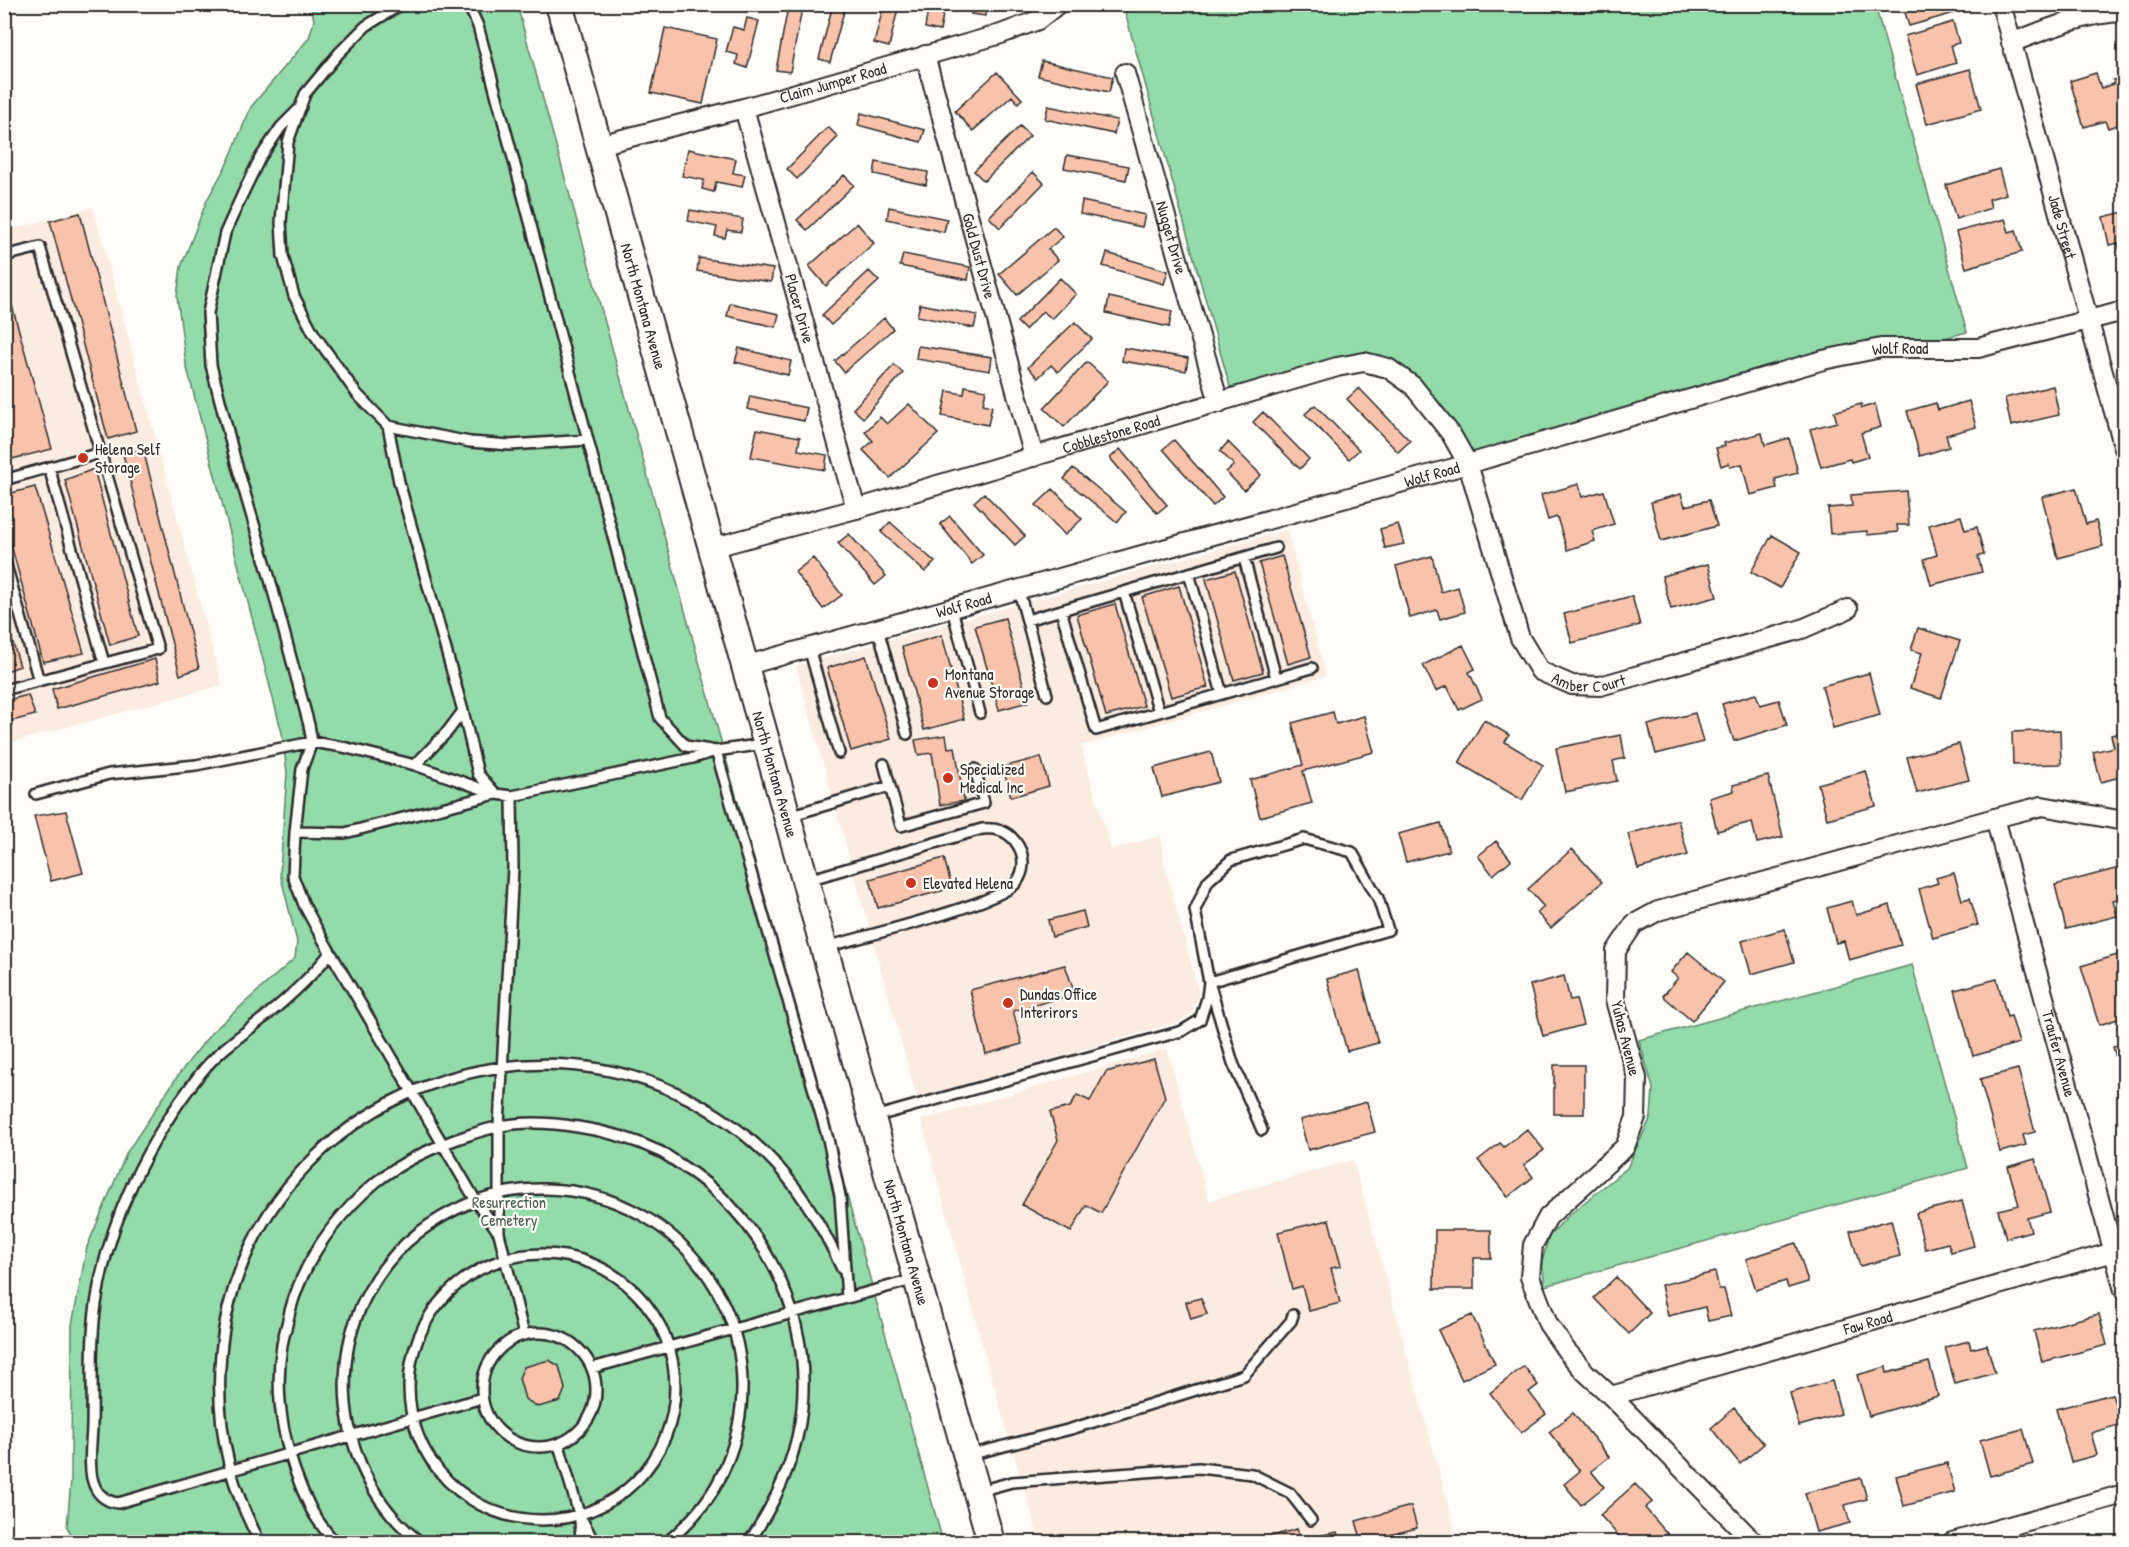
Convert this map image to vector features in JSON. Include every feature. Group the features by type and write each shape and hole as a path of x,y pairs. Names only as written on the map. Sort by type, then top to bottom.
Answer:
{"main road":[{"name":"North Montana Avenue","path":"559,4 991,1542"}],"street":[{"name":"Claim Jumper Road","path":"599,145 744,108 1000,34 1038,20 1058,4"},
{"name":"Jade Street","path":"2001,4 2124,448"},
{"path":"2011,43 2059,24 2110,12 2124,12"},
{"name":"Gold Dust Drive","path":"925,55 1034,457"},
{"name":"Nugget Drive","path":"1125,73 1219,403"},
{"name":"Placer Drive","path":"744,108 856,508"},
{"name":"Wolf Road","path":"744,666 1468,464 1823,360 1881,348 1978,348 2124,311"},
{"name":"Cobblestone Road","path":"711,548 1034,457 1337,367 1364,362 1388,368 1413,386 1451,434 1468,464"},
{"name":"Amber Court","path":"1468,464 1520,638 1540,671 1572,685 1600,686 1803,629 1848,609"},
{"name":"Yuhas Avenue","path":"1754,1542 1585,1372 1548,1324 1530,1277 1533,1245 1548,1217 1624,1147 1636,1117 1638,1078 1615,1000 1616,951 1634,924 1658,911 1995,818 2042,806 2124,821"},
{"name":"Traufer Avenue","path":"1995,818 2119,1251 2124,1290"},
{"name":"Faw Road","path":"1611,1396 2119,1251"},
{"path":"1952,1542 2124,1494"}],"lane":[{"path":"402,4 366,26 339,53 305,94 288,142 281,222 283,256 294,296 314,334 357,394 388,426 399,482 463,711 478,774 496,794"},
{"path":"468,4 478,26 660,718 686,746 716,751"},
{"path":"301,107 281,127 260,158 238,203 225,233 208,313 211,365 312,742 302,769 293,876 304,905 330,953 476,1201 499,1233"},
{"path":"4,256 40,247 158,649 4,690"},
{"path":"388,426 470,442 510,445 588,440"},
{"path":"4,480 100,453"},
{"path":"49,467 104,663"},
{"path":"1027,620 1276,548"},
{"path":"4,558 39,681"},
{"path":"1244,558 1276,678"},
{"path":"1189,573 1222,694"},
{"path":"1019,591 1047,695"},
{"path":"1124,592 1159,712"},
{"path":"952,609 980,713"},
{"path":"1061,610 1096,730 1312,668"},
{"path":"878,629 907,734"},
{"path":"809,648 839,753"},
{"path":"415,765 463,711"},
{"path":"36,794 109,774 195,765 312,742 344,747 415,765 496,794 512,796 693,758 716,751 766,743"},
{"path":"716,751 828,1139 840,1196 844,1274"},
{"path":"884,764 901,826 984,803 975,769"},
{"path":"787,816 890,786"},
{"path":"295,832 345,833 496,794"},
{"path":"512,796 513,868 499,1126 499,1233 524,1335"},
{"path":"805,881 982,829 993,828 1006,834 1019,846 1023,858 1023,871 1016,884 1001,894 968,906 824,948"},
{"path":"1209,982 1388,930 1378,898 1352,852 1304,840 1231,860 1208,882 1195,910 1209,982 1233,1064 1262,1130"},
{"path":"330,953 320,966 268,1014 229,1045 202,1072 139,1168 103,1267 96,1306 91,1359 90,1461 92,1482 107,1501 118,1503 482,1398"},
{"path":"871,1118 1182,1030 1200,1020 1207,999 1209,982"},
{"path":"260,1542 247,1518 230,1470 221,1426 218,1380 221,1346 233,1290 250,1248 272,1208 300,1172 324,1148 370,1113 410,1091 440,1080 503,1066 550,1063 598,1068 645,1080 689,1099 730,1124 766,1155 798,1190 824,1230 844,1274 847,1281 847,1298"},
{"path":"334,1542 311,1511 288,1453 279,1399 282,1346 295,1293 319,1245 353,1202 394,1167 442,1144 499,1126 554,1123 607,1131 658,1150 704,1180 743,1218 773,1263 793,1313 802,1360 802,1408 792,1455 775,1500 748,1542"},
{"path":"420,1542 392,1516 375,1494 362,1469 351,1435 346,1416 344,1388 346,1360 355,1324 375,1281 411,1239 433,1222 458,1208 500,1193 561,1189 602,1198 633,1210 655,1222 675,1238 693,1255 708,1275 721,1296 734,1329 742,1369 743,1394 735,1443 710,1496 684,1528 667,1542"},
{"path":"539,1253 573,1257 606,1269 634,1289 655,1316 670,1347 676,1381 674,1405 660,1449 639,1478 621,1493 612,1500 579,1514 553,1519 526,1519 500,1513 475,1502 453,1486 435,1466 421,1443 412,1418 408,1384 413,1351 426,1320 447,1293 474,1272 505,1258 539,1253"},
{"path":"592,1368 917,1279"},
{"path":"966,1456 1071,1429 1244,1375 1291,1321 1293,1315"},
{"path":"541,1333 557,1335 584,1354 592,1368 596,1386 595,1404 587,1421 576,1436 559,1444 542,1447 525,1446 509,1439 496,1429 487,1415 482,1398 482,1382 487,1366 496,1352 509,1341 524,1335 541,1333"},
{"path":"559,1444 579,1514 581,1542"},
{"path":"976,1491 1012,1482 1199,1468 1252,1474 1290,1493 1311,1520"},
{"path":"579,1514 594,1542"}],"shaded area":[{"name":"Helena Self Storage","path":"93,207 222,685 5,744 5,231"},
{"path":"1287,530 1326,676 1081,746 1111,850 1161,836 1164,863 1199,994 1192,1014 1179,1022 917,1098 796,666"},
{"path":"1167,1049 1209,1201 1353,1160 1457,1542 1040,1542 994,1387 921,1120"}],"green space":[{"name":"Resurrection Cemetery","path":"311,5 517,5 943,1542 76,1542 67,1527 71,1480 72,1325 87,1247 127,1152 179,1074 212,1032 295,958 297,942 280,873 287,773 282,733 186,364 177,296 181,267 207,200 228,162 251,107 309,38 314,21"},
{"path":"1123,5 1875,5 1967,332 1468,464 1413,386 1365,363 1230,387"},
{"path":"1912,965 1968,1168 1545,1286 1542,1262 1549,1236 1569,1215 1627,1168 1651,1117 1653,1088 1639,1040"}],"building":[{"path":"833,4 846,4 830,62 819,59"},
{"path":"884,4 899,4 889,47 874,43"},
{"path":"929,4 945,4 940,31 925,28"},
{"path":"969,4 987,4 985,16 971,14 973,5"},
{"path":"1893,4 1951,4 1954,13 1909,26 1903,5 1893,7"},
{"path":"788,7 802,9 790,72 776,70"},
{"path":"747,18 759,21 747,68 736,64 738,55 726,52 733,27 744,30"},
{"path":"1953,22 1959,43 1951,45 1956,63 1917,75 1905,36"},
{"path":"665,28 717,39 703,104 651,93"},
{"path":"1042,61 1113,77 1109,92 1038,76"},
{"path":"1970,69 1981,109 1927,124 1916,84"},
{"path":"997,72 1022,99 1018,103 1012,96 973,131 955,111"},
{"path":"2096,73 2101,88 2114,84 2113,80 2124,77 2124,123 2108,128 2105,121 2084,127 2070,81"},
{"path":"1048,106 1117,120 1114,134 1045,119"},
{"path":"861,113 925,130 921,142 858,125"},
{"path":"1020,126 1030,136 984,181 974,171"},
{"path":"828,127 838,137 797,179 787,169"},
{"path":"688,149 736,159 733,173 745,175 742,187 716,182 714,192 702,189 704,180 682,176"},
{"path":"1067,155 1129,166 1126,180 1064,168"},
{"path":"876,162 928,172 926,185 874,174"},
{"path":"1999,169 2006,194 1989,199 1991,208 1956,219 1946,185"},
{"path":"1033,172 1044,183 1000,228 989,217"},
{"path":"844,175 854,185 807,230 797,220"},
{"path":"1082,201 1145,215 1142,227 1080,214"},
{"path":"889,207 947,219 944,232 887,219"},
{"path":"690,210 743,219 741,232 727,230 725,238 715,236 717,227 688,221"},
{"path":"2124,212 2124,255 2121,256 2118,243 2109,245 2103,217"},
{"path":"80,213 136,431 108,439 50,221"},
{"path":"2005,219 2009,232 2016,230 2022,252 1966,268 1956,232"},
{"path":"857,223 874,243 826,286 809,266"},
{"path":"1054,227 1063,237 1048,249 1058,260 1017,295 999,274"},
{"path":"1107,253 1168,271 1164,284 1103,266"},
{"path":"903,254 970,267 968,280 900,266"},
{"path":"699,258 773,269 771,282 697,271"},
{"path":"869,271 879,281 831,325 822,315"},
{"path":"4,277 52,449 8,460 4,448"},
{"path":"1060,278 1076,294 1052,319 1043,311 1025,330 1017,322"},
{"path":"1109,297 1172,311 1169,327 1106,313"},
{"path":"730,303 779,314 776,327 727,316"},
{"path":"920,304 977,315 974,328 917,316"},
{"path":"884,318 893,329 844,372 835,361"},
{"path":"1075,322 1092,339 1058,372 1051,365 1038,378 1028,367"},
{"path":"918,346 992,357 990,371 916,359"},
{"path":"739,348 791,361 788,375 735,362"},
{"path":"1124,348 1188,358 1186,371 1122,361"},
{"path":"1087,362 1108,381 1064,427 1044,408"},
{"path":"894,365 903,373 863,418 853,409"},
{"path":"965,386 986,390 983,404 992,406 988,425 942,416 947,391 964,394"},
{"path":"2053,386 2059,415 2011,426 2005,398"},
{"path":"1359,388 1410,441 1398,452 1347,399"},
{"path":"750,396 807,408 804,421 747,409"},
{"path":"1969,401 1976,427 1946,435 1949,447 1920,456 1907,411 1936,403 1938,410"},
{"path":"909,404 938,434 890,478 863,450 873,441 865,432 880,417 887,424"},
{"path":"1861,404 1862,408 1875,404 1881,427 1861,433 1868,457 1821,467 1810,429 1837,422 1834,412"},
{"path":"1315,405 1359,450 1349,459 1305,414"},
{"path":"1263,412 1309,459 1300,469 1253,422"},
{"path":"757,429 800,437 798,450 827,455 825,470 751,457"},
{"path":"1762,433 1765,445 1789,438 1798,473 1775,479 1777,488 1750,495 1742,464 1730,467 1729,463 1721,466 1716,448 1725,446 1724,443"},
{"path":"1174,440 1223,497 1213,506 1163,449"},
{"path":"1228,442 1261,475 1244,490 1226,472 1234,465 1220,451"},
{"path":"143,449 199,668 180,675 123,454"},
{"path":"1120,449 1167,505 1157,513 1110,458"},
{"path":"1073,468 1126,512 1117,522 1064,479"},
{"path":"94,469 138,636 110,645 65,480"},
{"path":"1579,484 1582,497 1604,491 1614,524 1592,531 1595,541 1567,550 1557,517 1548,520 1541,495"},
{"path":"35,487 84,653 43,662 4,519 4,495"},
{"path":"2076,488 2086,524 2096,521 2103,546 2058,558 2042,497"},
{"path":"1053,489 1082,519 1065,535 1036,505"},
{"path":"1906,491 1909,525 1897,525 1898,532 1867,535 1867,531 1830,534 1828,508 1852,506 1851,495"},
{"path":"984,493 1025,536 1015,545 974,502"},
{"path":"1681,494 1685,506 1709,500 1717,526 1661,541 1651,502"},
{"path":"950,516 983,555 972,564 940,524"},
{"path":"1961,516 1965,530 1977,527 1984,555 1978,556 1982,572 1931,585 1924,559 1937,555 1929,525"},
{"path":"890,522 935,562 925,572 881,532"},
{"path":"1398,524 1404,544 1385,548 1380,529"},
{"path":"849,534 886,576 875,585 838,543"},
{"path":"1772,535 1801,552 1780,588 1751,572"},
{"path":"1282,556 1311,657 1288,664 1259,563"},
{"path":"1432,556 1441,592 1458,587 1465,612 1440,619 1437,610 1410,618 1396,566"},
{"path":"813,558 842,595 823,609 795,572"},
{"path":"1708,564 1717,597 1671,609 1662,576"},
{"path":"1235,571 1263,672 1234,680 1206,579"},
{"path":"1179,586 1208,687 1171,697 1142,597"},
{"path":"1632,596 1640,625 1572,643 1564,614"},
{"path":"1115,604 1144,706 1106,716 1077,615"},
{"path":"4,614 20,666 4,672"},
{"path":"1005,618 1028,702 999,710 975,626"},
{"path":"1918,628 1960,641 1941,698 1910,688 1922,653 1911,650"},
{"name":"Montana Avenue Storage","path":"942,635 964,719 924,730 902,647"},
{"path":"1463,645 1475,669 1469,672 1482,699 1459,710 1447,686 1436,691 1423,665"},
{"path":"866,656 891,739 851,751 827,668"},
{"path":"155,659 160,681 57,709 52,689"},
{"path":"1869,673 1880,715 1833,728 1822,686"},
{"path":"1756,694 1760,705 1779,700 1787,725 1734,741 1722,704"},
{"path":"28,695 35,715 4,723 4,701"},
{"path":"1333,712 1336,724 1364,716 1374,752 1303,771 1312,803 1260,817 1250,780 1303,765 1292,723"},
{"path":"1695,713 1703,742 1656,754 1648,725"},
{"path":"1484,720 1509,735 1505,742 1543,765 1522,800 1459,763"},
{"path":"2060,730 2061,764 2013,765 2012,732"},
{"path":"2124,732 2124,776 2101,782 2093,752 2114,747 2111,735"},
{"name":"Specialized Medical Inc","path":"946,735 948,748 955,747 964,801 940,805 932,753 918,755 915,740"},
{"path":"1621,735 1625,758 1613,761 1617,781 1565,792 1556,748"},
{"path":"1959,744 1969,780 1917,793 1907,757"},
{"path":"1211,752 1219,782 1162,797 1154,768"},
{"path":"1041,757 1049,786 1011,797 1003,767"},
{"path":"1866,771 1876,806 1827,819 1818,784"},
{"path":"1768,776 1783,837 1757,843 1752,822 1717,831 1709,798 1734,791 1733,785"},
{"path":"66,811 83,873 51,881 34,816"},
{"path":"1678,820 1688,855 1638,869 1628,834"},
{"path":"1441,823 1449,851 1406,862 1398,834"},
{"path":"1496,841 1511,860 1493,875 1478,856"},
{"path":"1572,849 1602,882 1551,928 1537,913 1544,907 1528,889"},
{"name":"Elevated Helena","path":"944,858 952,888 878,908 870,879"},
{"path":"2119,868 2124,897 2113,900 2117,916 2066,929 2055,885"},
{"path":"1954,873 1962,900 1970,898 1978,925 1933,938 1919,889 1938,883 1936,878"},
{"path":"1852,901 1856,915 1890,905 1901,945 1849,960 1844,941 1836,943 1827,908"},
{"path":"1083,911 1087,927 1052,937 1048,920"},
{"path":"1785,929 1794,962 1751,974 1742,941"},
{"path":"1688,952 1724,982 1692,1021 1663,996 1678,978 1671,972"},
{"path":"2124,953 2124,988 2119,990 2124,1007 2124,1017 2099,1025 2081,966"},
{"name":"Dundas Office Interirors","path":"1065,965 1075,994 1013,1011 1022,1044 986,1054 970,990"},
{"path":"1359,970 1378,1043 1347,1051 1327,979"},
{"path":"1564,976 1570,1000 1576,999 1583,1025 1543,1036 1530,985"},
{"path":"1997,979 2007,1017 2011,1016 2019,1043 1973,1056 1955,990"},
{"path":"2124,1044 2124,1107 2116,1077 2121,1075 2113,1047"},
{"path":"1154,1059 1165,1097 1101,1213 1086,1205 1071,1232 1022,1205 1058,1140 1050,1112 1070,1107 1077,1095 1090,1101 1106,1072"},
{"path":"1554,1065 1584,1065 1584,1114 1554,1114"},
{"path":"2018,1069 2035,1132 2023,1135 2026,1145 2000,1152 1980,1079"},
{"path":"1367,1102 1375,1132 1308,1150 1300,1120"},
{"path":"1527,1129 1544,1150 1524,1165 1533,1177 1508,1197 1478,1160 1500,1143 1504,1147"},
{"path":"2035,1159 2050,1212 2027,1218 2031,1231 2006,1238 1998,1210 2019,1205 2008,1167"},
{"path":"1962,1201 1974,1246 1951,1252 1948,1243 1925,1249 1916,1213"},
{"path":"1329,1220 1341,1266 1331,1268 1340,1303 1309,1311 1302,1286 1292,1289 1278,1232"},
{"path":"1891,1220 1900,1256 1860,1266 1850,1231"},
{"path":"1435,1230 1491,1230 1491,1258 1474,1258 1474,1289 1434,1289"},
{"path":"1796,1243 1808,1282 1788,1288 1786,1281 1756,1290 1746,1259"},
{"path":"1715,1272 1719,1289 1724,1289 1731,1316 1708,1321 1705,1307 1668,1316 1661,1285"},
{"path":"1616,1277 1650,1313 1629,1334 1594,1298"},
{"path":"1201,1298 1207,1314 1191,1319 1186,1302"},
{"path":"2099,1314 2107,1345 2042,1362 2034,1331"},
{"path":"1472,1315 1495,1364 1462,1380 1438,1330"},
{"path":"1969,1341 1971,1349 1987,1345 1995,1373 1955,1384 1945,1347"},
{"path":"549,1360 559,1366 565,1389 560,1401 538,1407 525,1399 519,1378 524,1367"},
{"path":"1929,1362 1938,1396 1869,1416 1857,1375 1886,1367 1887,1373"},
{"path":"1524,1366 1538,1385 1529,1392 1546,1414 1521,1433 1490,1393"},
{"path":"1832,1381 1841,1414 1799,1426 1790,1393"},
{"path":"2112,1394 2121,1424 2091,1433 2097,1455 2071,1462 2056,1409"},
{"path":"1734,1408 1764,1444 1740,1464 1711,1428"},
{"path":"1573,1413 1609,1457 1591,1471 1604,1487 1581,1505 1564,1484 1580,1471 1549,1432"},
{"path":"2023,1429 2033,1464 1990,1476 1980,1440"},
{"path":"1947,1463 1955,1492 1904,1506 1896,1476"},
{"path":"1861,1478 1867,1499 1845,1505 1850,1523 1816,1532 1805,1493"},
{"path":"1635,1484 1652,1502 1645,1508 1672,1539 1669,1542 1624,1542 1600,1515"},
{"path":"1411,1506 1417,1528 1362,1542 1356,1521"},
{"path":"1297,1529 1301,1542 1266,1542 1265,1538"},
{"path":"1337,1532 1340,1542 1324,1542 1322,1535"}],"place":[{"name":"Helena Self Storage","path":"83,458"},
{"name":"Montana Avenue Storage","path":"933,683"},
{"name":"Specialized Medical Inc","path":"948,778"},
{"name":"Elevated Helena","path":"911,883"},
{"name":"Dundas Office Interirors","path":"1008,1003"}]}
